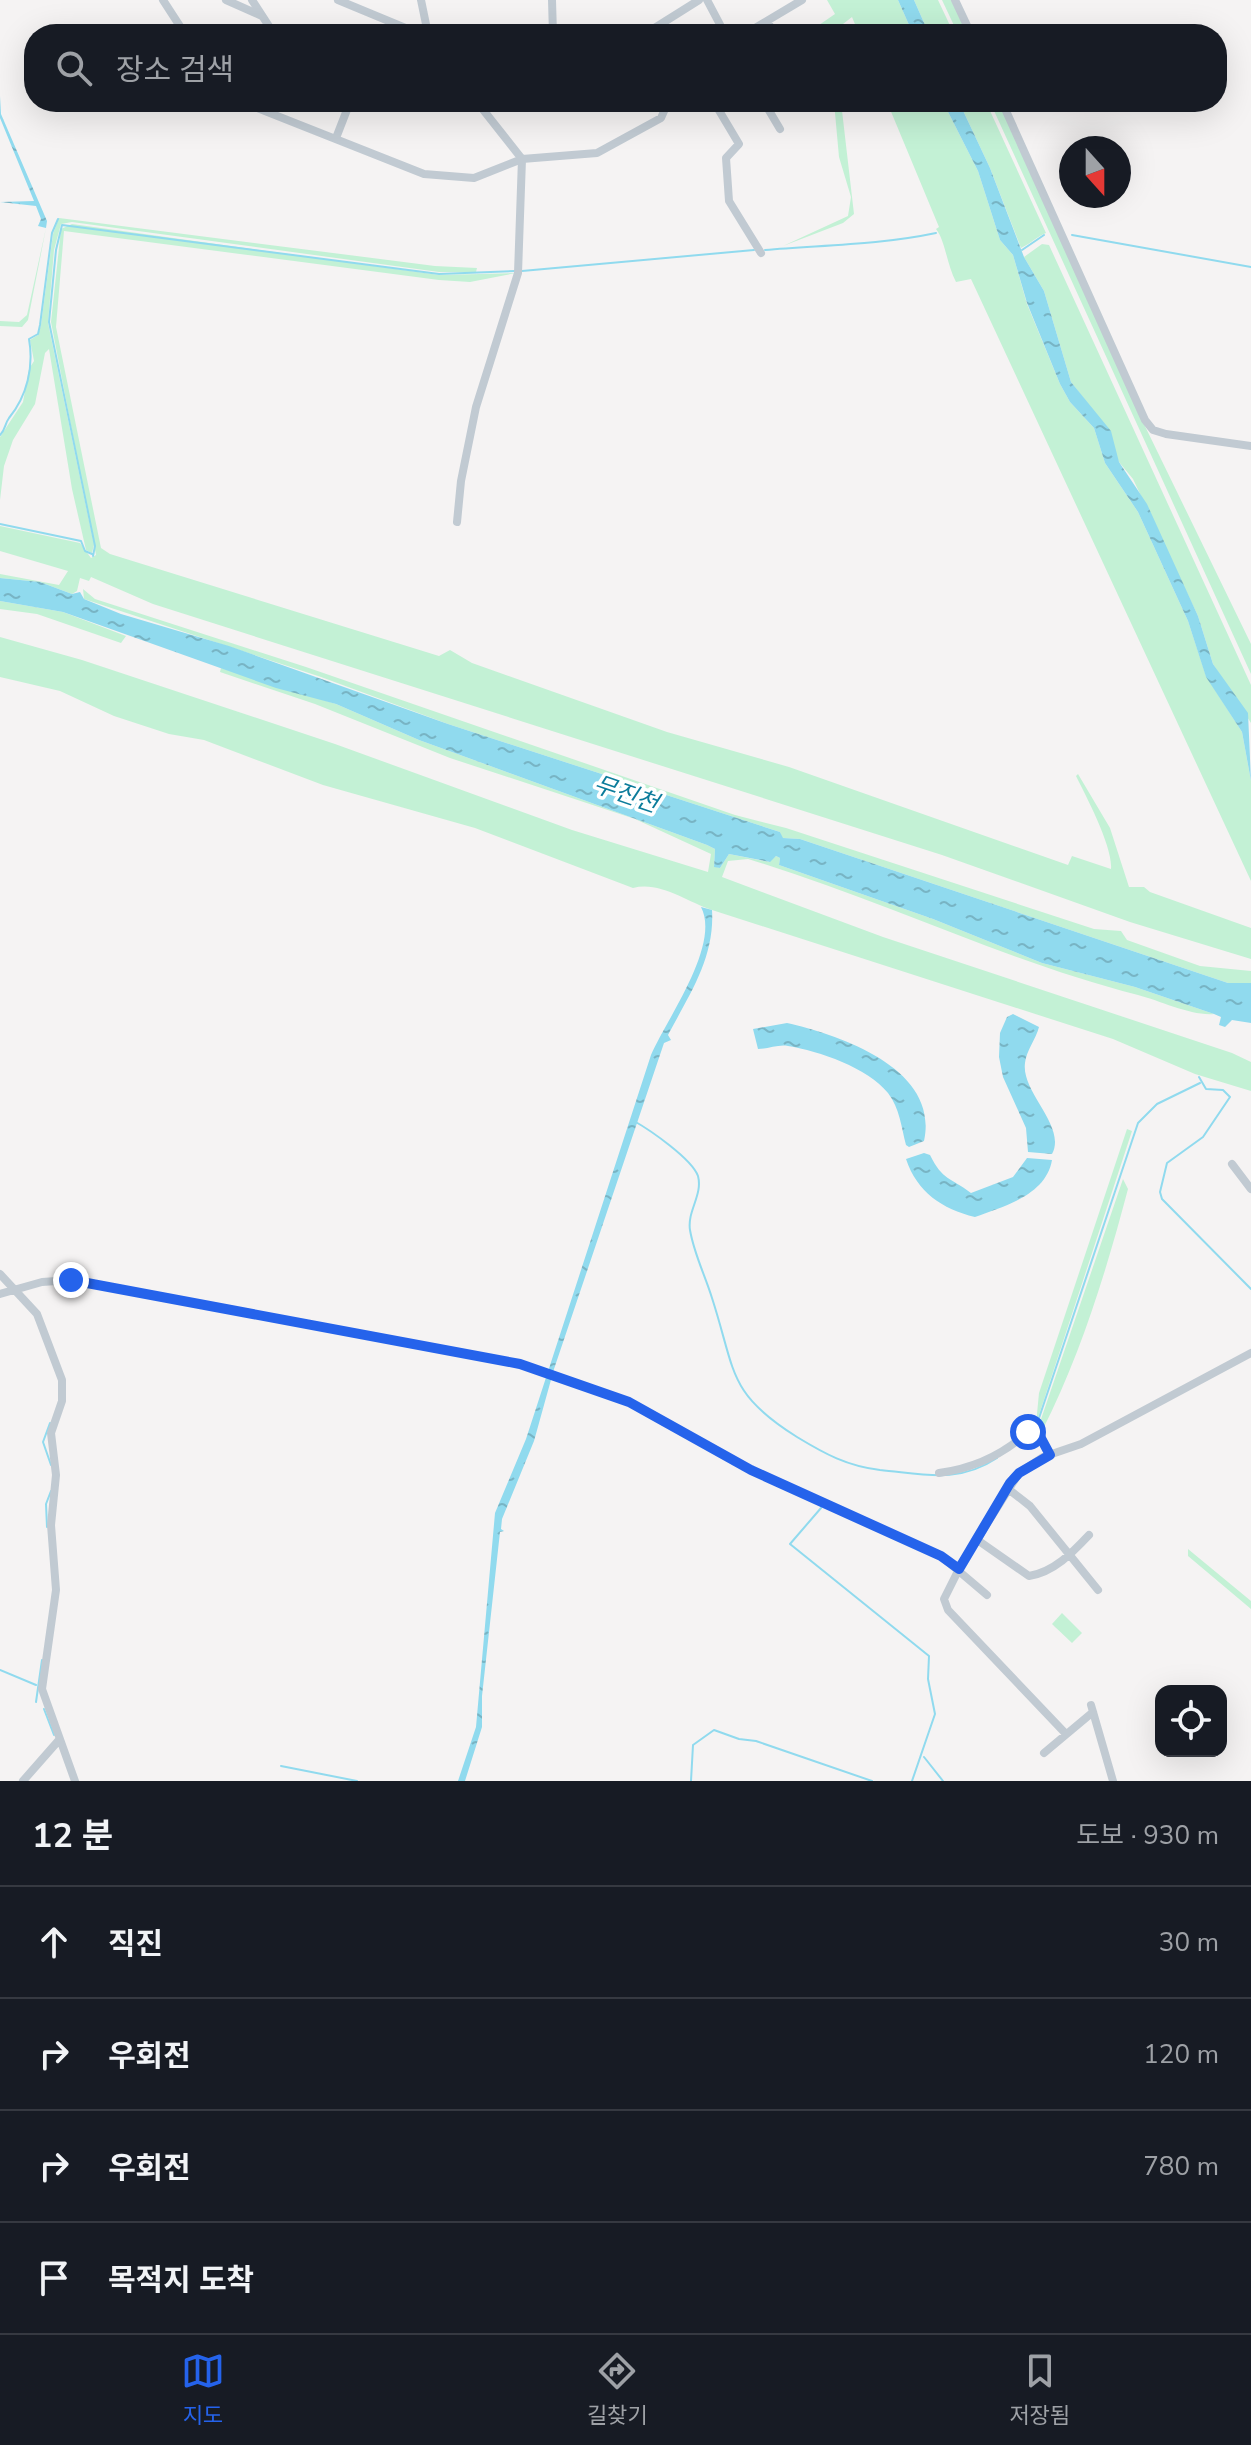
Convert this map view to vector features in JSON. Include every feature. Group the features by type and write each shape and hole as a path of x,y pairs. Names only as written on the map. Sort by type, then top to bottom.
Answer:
{"street":[{"path":"163,0 179,24"},
{"path":"226,0 263,17"},
{"path":"252,0 268,24"},
{"path":"338,0 396,24"},
{"path":"421,0 426,24"},
{"path":"552,0 553,24"},
{"path":"661,24 699,0"},
{"path":"707,0 720,24"},
{"path":"762,24 802,0"},
{"path":"955,0 966,24"},
{"path":"268,112 424,174 448,178 483,176 522,159 597,153 661,118 664,112"},
{"path":"336,138 346,112"},
{"path":"457,522 476,407 518,270 522,159 485,112"},
{"path":"720,112 739,144 726,158 729,201 760,250"},
{"path":"770,112 780,129"},
{"path":"1006,112 1145,420 1153,430 1166,434 1251,446"},
{"path":"1232,1164 1251,1189"},
{"path":"0,1274 44,1327 62,1380 62,1401 51,1433 56,1475 51,1525 56,1590 42,1689 75,1781"},
{"path":"0,1294 71,1280 197,1307 520,1364 629,1402 751,1470 941,1556 987,1595"},
{"path":"1066,1734 942,1602 976,1539 1019,1473 1050,1455 1081,1444 1251,1353"},
{"path":"939,1473 978,1465 1036,1429 1050,1455"},
{"path":"1007,1488 1030,1506 1098,1590"},
{"path":"976,1539 1029,1576 1047,1571 1071,1554 1089,1535"},
{"path":"1044,1753 1092,1709 1113,1781"},
{"path":"23,1781 59,1740"}],"green space":[{"path":"827,0 898,0 909,24 855,24 852,17 843,24 820,24 835,14"},
{"path":"914,0 938,0 949,24 925,24"},
{"path":"942,0 953,0 964,24 953,24"},
{"path":"835,112 842,112 854,214 843,223 783,246 848,216 851,197 839,157"},
{"path":"891,112 948,112 978,171 1000,240 1013,255 1027,304 1060,384 1070,402 1094,428 1105,463 1138,512 1188,621 1206,676 1242,732 1251,781 1251,881 971,279 956,282 936,229 939,227"},
{"path":"964,112 991,112 1046,233 1021,248 990,168"},
{"path":"995,112 1004,112 1142,420 1251,644 1251,674"},
{"path":"59,218 435,266 477,268 476,272 439,272 72,222 61,224 54,250 48,323 94,545 92,553 86,550 72,489 49,349 45,353 35,404 13,440 4,466 0,500 0,437 23,402 29,369 34,361 30,340 38,335 41,325 53,234"},
{"path":"72,224 439,275 516,273 470,282 439,280 64,231 56,327 101,548 110,554 439,656 450,650 472,663 667,732 789,767 1068,865 1072,856 1111,869 1108,848 1076,776 1078,774 1110,828 1129,887 1144,887 1150,892 1251,928 1251,959 1130,922 942,855 153,604 91,577 89,581 80,578 77,591 72,594 40,582 0,578 0,574 59,585 68,571 0,551 0,526 80,543 91,558 96,555 51,322 61,229"},
{"path":"46,228 28,320 22,327 0,326 0,321 19,322 27,315"},
{"path":"1042,244 1049,245 1251,685 1251,723 1213,664 1198,616 1133,479 1119,462 1092,409 1071,382 1044,291 1024,257"},
{"path":"83,589 95,599 306,667 735,815 786,828 1094,929 1121,931 1127,940 1200,966 1251,971 1251,983 1228,983 800,839 782,838 780,832 448,724 321,677 84,599"},
{"path":"0,601 63,612 126,636 121,643 37,614 0,609"},
{"path":"0,637 82,660 335,744 572,830 708,872 711,854 635,819 450,758 315,704 220,672 221,668 336,704 419,740 707,845 715,849 714,866 720,868 729,854 769,862 776,856 780,858 779,865 933,919 1042,963 1135,987 1214,1014 1186,1010 1088,981 748,859 728,861 722,877 883,937 1232,1053 1251,1062 1251,1091 1195,1074 1113,1039 712,910 663,890 633,888 475,828 323,785 204,740 169,734 114,716 60,691 0,677"},
{"path":"1127,1129 1132,1131 1036,1424 1039,1393"},
{"path":"1123,1179 1128,1189 1101,1282 1081,1342 1042,1431 1038,1428"},
{"path":"1188,1549 1251,1601 1251,1609 1188,1556"},
{"path":"1062,1613 1082,1633 1072,1643 1052,1624"}],"water":[{"path":"898,0 914,0 925,24 909,24"},
{"path":"0,96 1,114 47,221 46,228 38,226 41,219 36,206 0,202 34,201 0,118"},
{"path":"948,112 964,112 990,168 1024,257 1044,291 1071,382 1111,431 1119,462 1147,504 1198,616 1213,664 1248,713 1251,781 1242,732 1206,677 1188,621 1138,512 1105,463 1094,428 1070,402 1060,384 1027,303 1013,255 1000,240 978,171"},
{"name":"무진천","path":"0,578 40,582 72,594 80,592 84,599 121,614 229,646 448,724 780,832 783,838 800,839 1228,983 1251,983 1251,1023 1232,1020 1225,1027 1219,1025 1221,1017 1214,1014 1135,987 1042,963 933,919 779,865 780,858 776,856 770,862 729,854 720,868 714,867 715,849 707,845 419,740 336,704 276,688 63,612 0,601"},
{"path":"701,907 712,910 712,928 705,960 668,1035 671,1040 664,1043 554,1369 534,1441 502,1519 501,1529 504,1531 500,1532 482,1696 482,1727 465,1781 458,1781 476,1727 495,1513 526,1439 651,1055 698,961 705,923"},
{"path":"1013,1014 1039,1027 1026,1058 1026,1074 1054,1132 1052,1154 1028,1152 1026,1128 1003,1077 999,1057 1000,1033 1007,1017"},
{"path":"787,1023 857,1046 901,1075 917,1093 925,1115 924,1141 909,1147 906,1145 892,1099 879,1084 856,1068 800,1048 758,1049 753,1029"},
{"path":"924,1153 930,1155 943,1174 971,1193 1013,1177 1027,1158 1052,1160 1042,1182 1033,1191 975,1217 942,1204 924,1190 906,1159"}],"waterway":[{"path":"0,435 28,381 31,360 29,339 38,334 52,233 58,219"},
{"path":"93,556 95,546 49,322 56,250 62,225 439,274 515,271"},
{"path":"765,250 872,242 936,233"},
{"path":"1022,250 1044,235"},
{"path":"1072,235 1251,267"},
{"path":"522,271 754,250"},
{"path":"0,524 81,541 85,551 92,554"},
{"path":"1199,1077 1206,1089 1223,1090 1230,1097 1203,1137 1167,1163 1160,1192 1162,1199 1251,1289"},
{"path":"1036,1427 1138,1123 1157,1104 1200,1083"},
{"path":"634,1121 679,1154 698,1176 690,1223 692,1239 737,1379 758,1407 817,1449 868,1468 926,1475 954,1474 983,1466 997,1458"},
{"path":"50,1423 43,1442 51,1465"},
{"path":"47,1527 46,1504 51,1491"},
{"path":"821,1508 790,1544 929,1656 928,1679 935,1714 912,1781"},
{"path":"36,1702 42,1660"},
{"path":"0,1670 36,1685"},
{"path":"44,1709 54,1735"},
{"path":"691,1781 693,1745 714,1730 756,1741 872,1781"},
{"path":"924,1757 943,1781"},
{"path":"281,1766 357,1781"}],"route":[{"path":"71,1280 197,1307 520,1364 629,1402 751,1470 941,1556 959,1569 1010,1483 1019,1473 1050,1455 1035,1427 1028,1432"}]}
